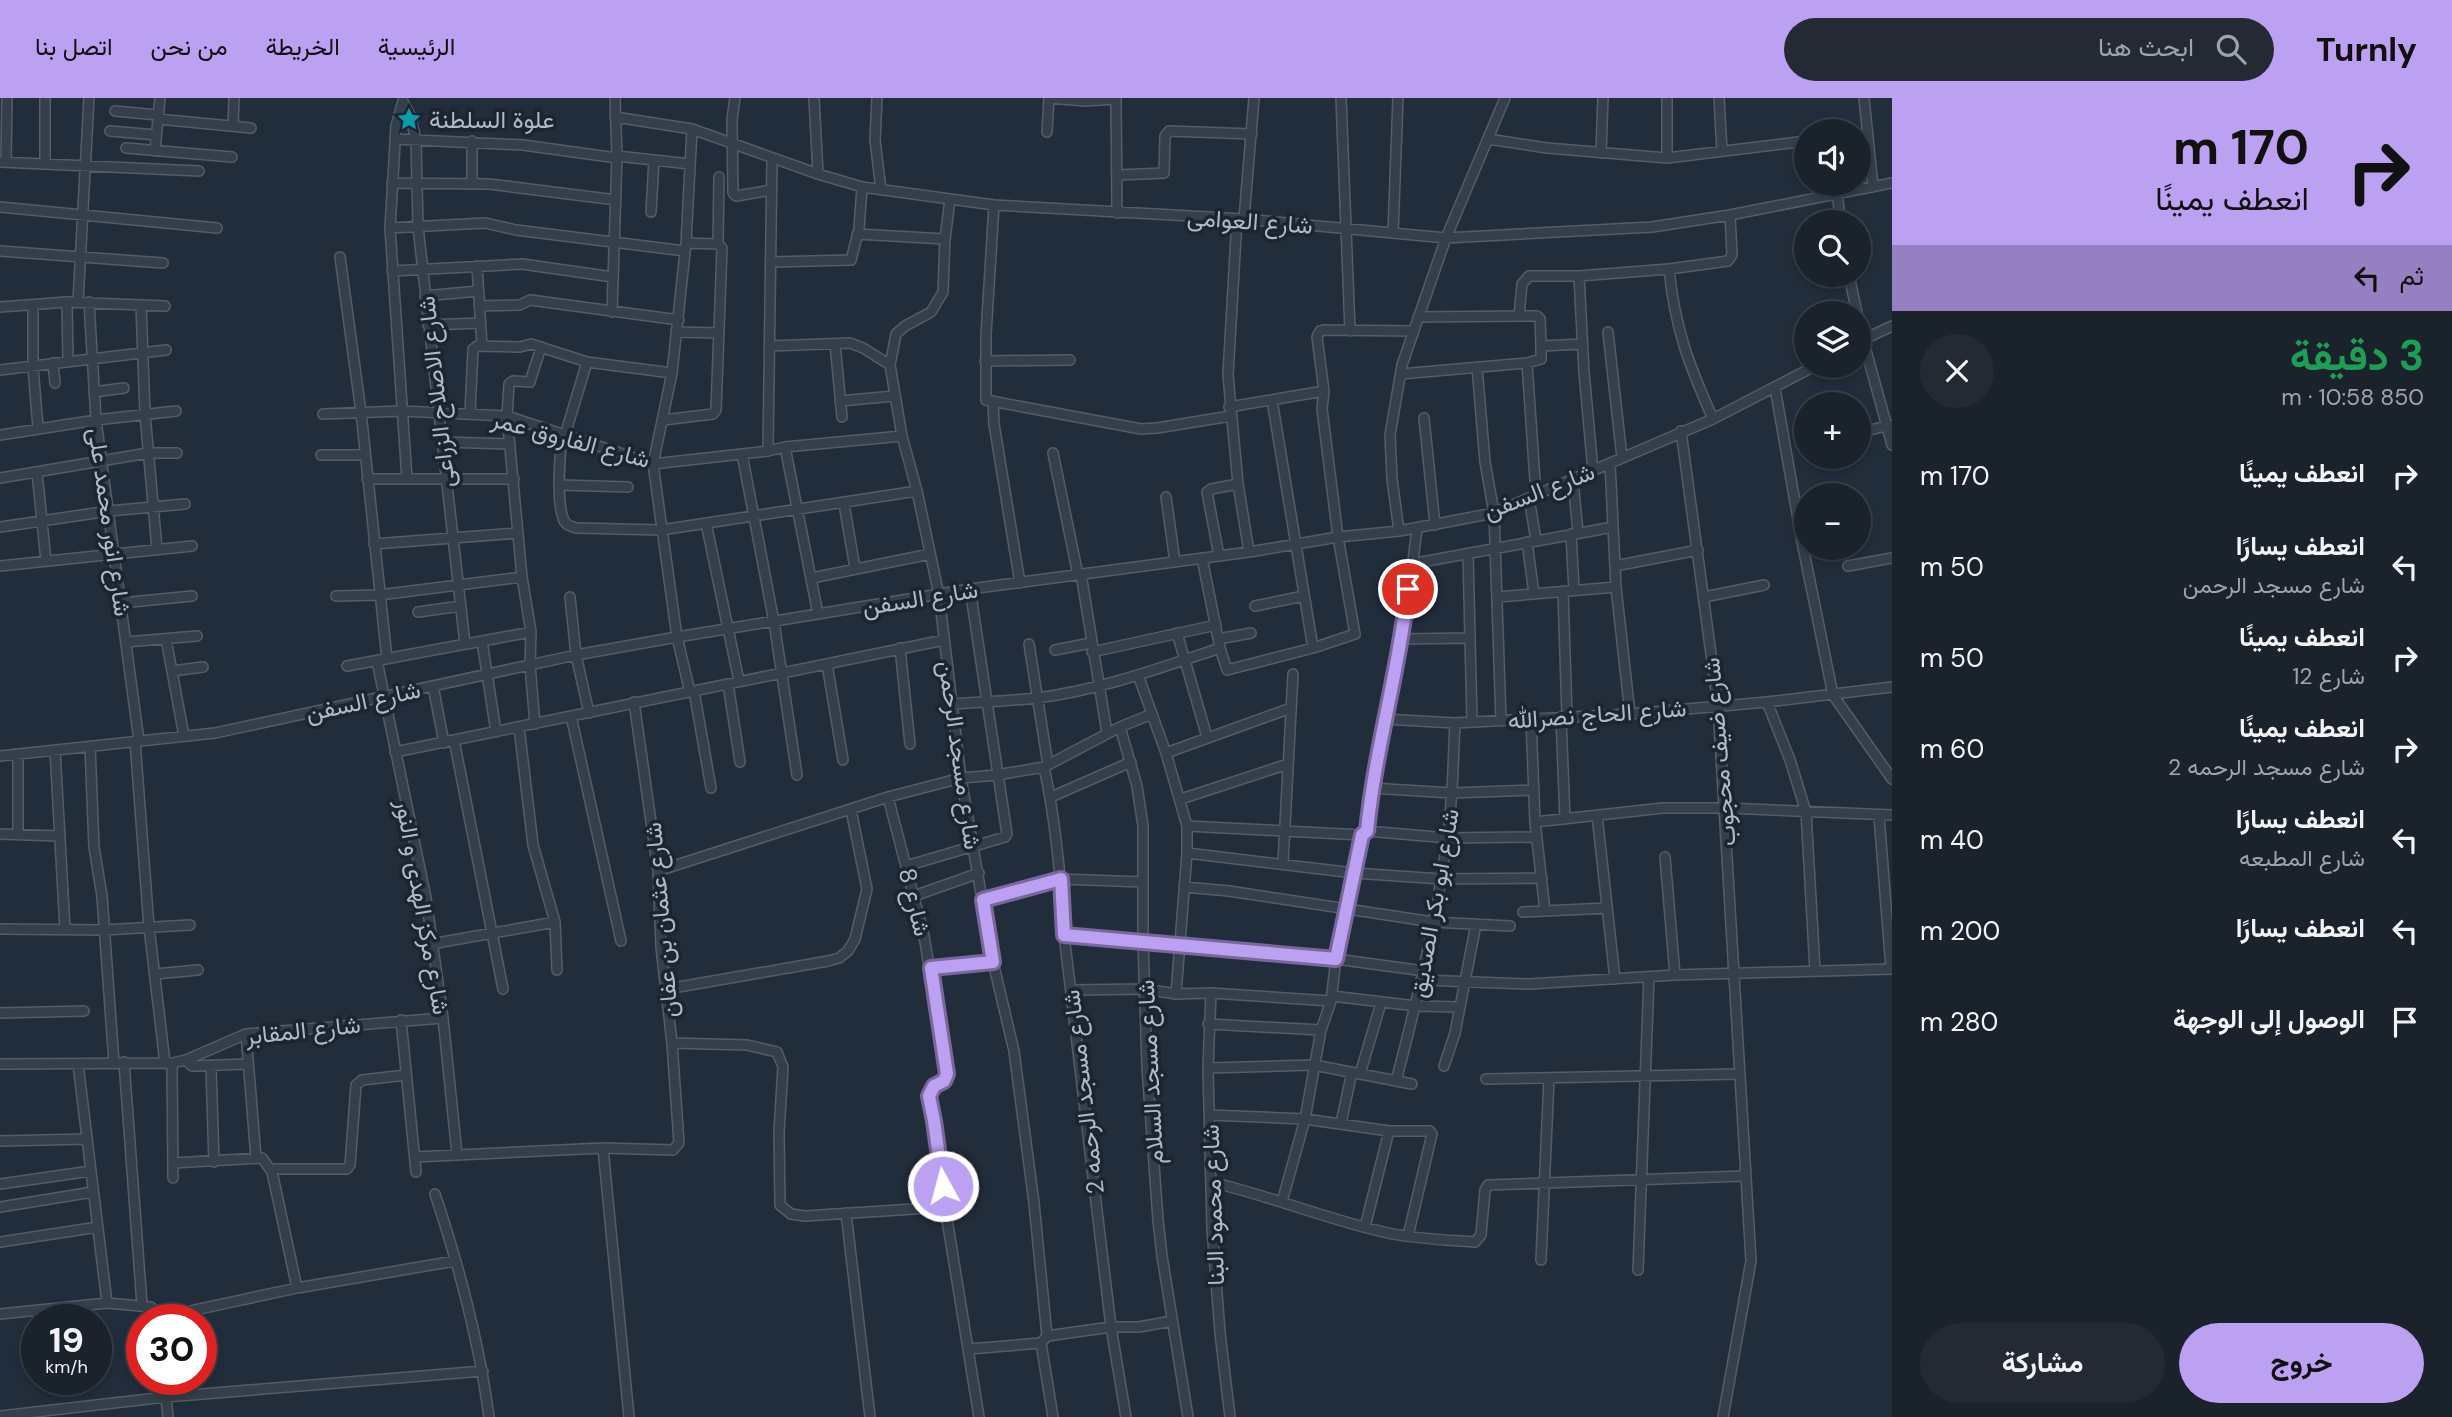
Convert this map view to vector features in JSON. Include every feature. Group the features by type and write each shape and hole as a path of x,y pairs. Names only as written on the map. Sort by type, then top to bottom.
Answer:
{"street":[{"path":"7,98 3,162 199,171"},
{"path":"45,98 45,164"},
{"name":"شارع انور محمد على","path":"89,98 81,257 84,302 96,420 137,741"},
{"path":"155,151 160,98"},
{"path":"233,126 234,98"},
{"path":"612,312 617,157 615,98"},
{"path":"735,98 732,119 735,195 772,190"},
{"path":"814,98 818,174"},
{"path":"877,98 875,140 881,190"},
{"path":"1047,132 1049,98 1085,101 1116,99 1117,213"},
{"path":"1249,552 1238,484 1228,375 1240,219 1252,134 1254,98"},
{"path":"1341,98 1350,331"},
{"path":"1393,233 1398,98"},
{"path":"1399,531 1392,479 1390,435 1401,374 1413,331 1446,238 1505,98"},
{"path":"1601,153 1603,98"},
{"path":"1667,98 1667,158"},
{"path":"1719,98 1723,150"},
{"path":"1863,119 1864,98"},
{"name":"شارع الاصلاح الزراعى","path":"403,100 395,139 390,228 407,479"},
{"name":"شارع الاصلاح الزراعى","path":"403,100 416,140 418,227 428,325 441,412 445,479 465,644"},
{"path":"114,111 251,128"},
{"name":"شارع العوامى","path":"615,117 692,129 818,174 881,190 994,205 1240,219 1446,238 1620,230 1730,215 1827,196"},
{"path":"692,129 686,247 673,373 653,464 677,637 692,692 711,788"},
{"path":"110,131 156,135"},
{"path":"1118,176 1164,173 1165,136 1169,131 1252,134"},
{"path":"395,139 472,141 690,164"},
{"path":"1488,139 1667,158 1794,142"},
{"path":"472,141 472,184"},
{"path":"126,148 232,157"},
{"path":"768,451 772,158"},
{"path":"651,212 654,160"},
{"path":"1871,176 1873,187"},
{"path":"663,419 715,412 722,248 718,244 719,177"},
{"path":"392,183 506,186 616,200"},
{"name":"شارع العوامى","path":"1873,187 1892,183"},
{"path":"772,262 851,260 858,234 862,187"},
{"name":"شارع مسجد الرحمن","path":"950,199 941,299 931,312 896,334 890,365 902,436 917,491 939,595 961,778 993,962 1014,1051 1034,1203 1044,1340 1053,1417"},
{"path":"994,205 985,361 986,400 1141,429 1324,391"},
{"path":"0,207 217,228"},
{"path":"1520,316 1520,290 1526,277 1579,276 1725,262 1732,255 1730,215"},
{"path":"390,228 485,223 516,230 614,242 686,247 718,244"},
{"path":"858,234 945,239"},
{"path":"0,251 163,263"},
{"name":"شارع مركز الهدى و النور","path":"340,257 361,412 379,595 385,697 426,898 443,1018 457,1154"},
{"path":"392,271 522,264 613,277"},
{"path":"477,266 482,346"},
{"path":"1669,269 1674,313 1685,351 1713,419"},
{"path":"1579,276 1593,471"},
{"path":"425,296 478,291"},
{"path":"479,306 520,305 530,300 678,320"},
{"path":"67,302 68,361"},
{"path":"0,307 67,302 165,306"},
{"path":"33,305 33,367 38,428"},
{"path":"141,305 145,414 157,549"},
{"path":"1401,374 1527,363 1541,359 1539,317 1418,317"},
{"path":"428,325 480,323"},
{"path":"1871,336 1892,326"},
{"path":"1202,558 1219,644 1227,670 1313,648 1355,632 1338,537 1322,409 1324,391 1318,333 1324,330 1413,331"},
{"path":"676,332 719,333"},
{"path":"1608,332 1622,458"},
{"path":"470,414 473,349 482,346 520,347 531,344 587,362 673,373"},
{"path":"835,344 842,417"},
{"path":"770,346 850,344 863,348 890,365"},
{"path":"1541,346 1582,344"},
{"path":"536,724 530,665 531,632 522,577 507,416 509,384 513,381 530,383 541,347"},
{"path":"0,370 166,350"},
{"path":"985,361 1070,360"},
{"path":"1871,360 1892,445"},
{"path":"587,362 564,434 560,485 563,518 570,526 661,530 917,491"},
{"path":"53,363 55,383"},
{"path":"1527,363 1534,594"},
{"path":"1477,367 1485,462 1494,513 1501,720"},
{"name":"شارع السفن","path":"0,757 215,733 576,655 677,637 970,589 1249,552 1338,537 1399,531 1494,513 1713,419 1794,378"},
{"path":"94,392 124,388"},
{"path":"1775,388 1833,695 1892,779"},
{"path":"841,401 894,396"},
{"path":"1272,400 1313,648"},
{"path":"993,402 994,424 1020,583"},
{"path":"0,435 176,411"},
{"name":"شارع الفاروق عمر","path":"323,414 402,411 507,416 653,464 785,447 902,436"},
{"path":"1424,418 1435,525"},
{"path":"1871,430 1889,425"},
{"name":"شارع ضيف محجوب","path":"1681,431 1718,706 1726,808 1750,1268 1723,1417"},
{"path":"443,442 510,444"},
{"path":"785,447 818,614"},
{"path":"0,478 148,453 177,453"},
{"path":"1053,453 1079,575 1107,733"},
{"path":"742,454 774,622 797,775"},
{"path":"321,455 365,455"},
{"path":"1610,463 1616,587 1630,714"},
{"path":"37,472 46,561"},
{"path":"367,479 514,479"},
{"path":"1573,480 1574,590"},
{"path":"1219,556 1207,492 1238,484"},
{"path":"560,485 628,486"},
{"path":"1166,497 1175,562"},
{"path":"0,527 185,503"},
{"path":"844,504 855,568"},
{"path":"706,523 739,681"},
{"path":"1410,564 1613,527"},
{"path":"1282,1202 1305,1119 1321,1031 1331,999 1336,959 1364,833 1384,719 1403,639 1410,564 1417,528"},
{"path":"374,544 518,533"},
{"path":"0,566 192,546"},
{"path":"1615,566 1698,550"},
{"path":"1468,553 1472,722"},
{"path":"812,578 929,554"},
{"path":"1848,566 1892,558"},
{"path":"336,596 379,595 522,577"},
{"path":"1704,597 1764,585"},
{"path":"1497,597 1616,587"},
{"path":"906,866 1005,837 1007,834 970,589"},
{"path":"1563,591 1564,819"},
{"path":"121,603 192,596"},
{"path":"1255,606 1304,596"},
{"path":"570,597 576,655 589,713"},
{"path":"418,612 461,606"},
{"path":"1055,650 1092,648 1216,625"},
{"path":"347,666 531,632"},
{"path":"1177,633 1207,737"},
{"path":"951,704 1038,698 1098,686 1184,660 1251,633"},
{"path":"126,642 197,636"},
{"path":"1403,639 1468,638"},
{"path":"166,639 184,736"},
{"path":"396,752 943,640"},
{"path":"482,641 496,732"},
{"name":"شارع مسجد الرحمه 2","path":"1029,644 1061,879 1064,935 1111,1327 1126,1417"},
{"path":"900,648 910,744"},
{"path":"827,664 844,760"},
{"path":"172,671 203,667"},
{"path":"1283,863 1293,674"},
{"path":"1138,675 1166,752 1188,825 1176,994"},
{"path":"728,684 740,762"},
{"path":"433,686 449,741 493,933 503,989"},
{"name":"شارع الحاج نصرالله","path":"1384,719 1455,723 1630,714 1767,702 1892,687"},
{"name":"شارع عثمان بن عفان","path":"603,1148 673,1150 678,1146 679,1139 661,947 658,871 634,702"},
{"path":"1767,702 1790,760 1806,812 1815,970"},
{"path":"1166,752 1291,708"},
{"path":"658,871 888,797 961,778 1046,766 1119,727 1152,714"},
{"path":"571,716 621,941"},
{"path":"1531,719 1535,822 1545,911"},
{"name":"شارع ابو بكر الصديق","path":"1396,1081 1423,975 1448,838 1455,723"},
{"path":"519,727 533,845 555,922 557,970"},
{"name":"شارع مسجد السلام","path":"1119,727 1131,762 1143,826 1147,1067 1158,1220 1188,1417"},
{"path":"137,741 149,927 169,1063 173,1178"},
{"path":"90,746 94,847 102,896 142,1304"},
{"path":"55,750 65,929"},
{"path":"18,754 18,834"},
{"path":"1051,797 1131,762"},
{"path":"1181,799 1288,764"},
{"path":"1371,788 1400,792 1452,793 1534,789"},
{"name":"شارع 8","path":"888,797 931,968 947,1074 944,1081 934,1086 929,1096 979,1417"},
{"path":"1535,822 1663,808 1892,815"},
{"path":"667,989 828,961 839,958 848,951 855,939 867,889 851,810"},
{"path":"1597,815 1615,979"},
{"path":"1064,935 1179,943 1336,959 1466,982 1511,984 1675,975 1891,969 1878,816"},
{"path":"1188,825 1448,838 1537,837"},
{"path":"0,834 59,836"},
{"path":"1187,853 1354,873 1441,878 1542,878"},
{"path":"1665,857 1675,975"},
{"path":"914,895 979,873"},
{"path":"983,900 1061,879 1143,882"},
{"path":"1184,887 1220,889 1433,922 1510,926"},
{"path":"1522,912 1607,908"},
{"path":"431,944 555,922"},
{"path":"1444,1066 1466,982 1476,924"},
{"path":"0,929 104,930 190,925"},
{"path":"931,968 993,962"},
{"path":"155,974 198,970"},
{"path":"1638,1270 1649,977"},
{"path":"1071,990 1145,989 1176,994 1211,993 1460,1007"},
{"name":"شارع محمود البنا","path":"1211,993 1208,1024 1211,1182 1219,1323 1230,1417"},
{"path":"1341,1123 1381,1003"},
{"path":"0,1013 84,1011"},
{"name":"شارع المقابر","path":"0,1064 169,1063 187,1060 246,1034 443,1018"},
{"path":"401,1020 416,1172"},
{"path":"1208,1024 1321,1031"},
{"path":"246,1034 256,1158"},
{"path":"672,1043 747,1045 778,1052 783,1067 779,1132 780,1205 785,1211 797,1216 945,1207"},
{"path":"187,1060 192,1066 248,1064"},
{"path":"78,1064 107,1303"},
{"path":"1208,1068 1314,1065 1412,1084"},
{"path":"211,1067 214,1161"},
{"path":"1486,1079 1739,1074"},
{"path":"272,1172 275,1169 347,1170 350,1165 356,1085 362,1080 406,1075"},
{"path":"1541,1260 1549,1078"},
{"path":"1210,1115 1305,1119 1389,1131 1428,1130 1431,1133 1408,1236"},
{"path":"1365,1227 1389,1131"},
{"path":"0,1141 87,1139"},
{"path":"415,1157 603,1148 629,1417"},
{"path":"173,1163 264,1159 272,1172 297,1288"},
{"path":"0,1184 91,1171"},
{"path":"1211,1182 1365,1227 1408,1236 1477,1241 1488,1185 1744,1176"},
{"path":"0,1207 93,1192"},
{"path":"435,1194 483,1371 489,1417"},
{"path":"846,1213 870,1417"},
{"path":"0,1242 98,1227"},
{"path":"217,1306 297,1288 455,1261"},
{"path":"0,1314 107,1303 126,1304"},
{"path":"969,1349 1044,1340 1111,1327 1139,1327 1172,1321"},
{"path":"0,1416 166,1397 483,1371"},
{"path":"166,1397 168,1417"}],"place":[{"name":"علوة السلطنة","path":"409,119"}],"route":[{"path":"943,1186 929,1096 934,1086 944,1081 947,1074 931,968 993,962 983,900 1061,879 1064,935 1179,943 1336,959 1362,835 1367,831 1371,788 1403,639 1408,589"}]}
